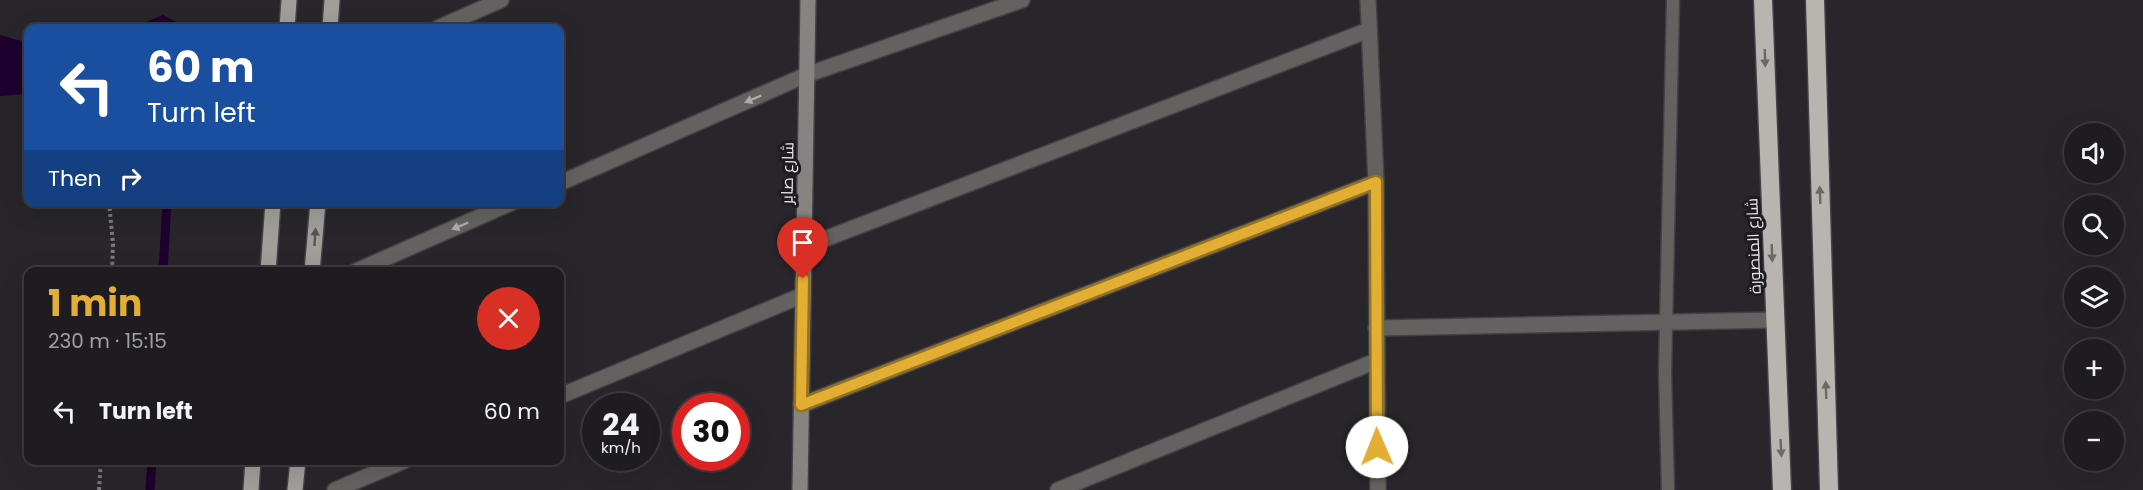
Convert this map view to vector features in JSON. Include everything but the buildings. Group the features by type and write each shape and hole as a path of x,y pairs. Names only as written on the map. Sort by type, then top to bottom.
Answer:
{"highway":[{"name":"شارع المنصورة","path":"1763,0 1782,490"},
{"path":"1815,0 1828,490"}],"main road":[{"path":"287,24 289,0"},
{"path":"330,24 332,0"},
{"path":"268,267 273,207"},
{"path":"312,267 318,207"},
{"path":"251,490 254,465"},
{"path":"295,490 298,465"}],"street":[{"path":"447,24 501,0"},
{"name":"شارع صابر","path":"800,490 808,0"},
{"path":"564,181 806,75 1022,0"},
{"path":"1368,0 1376,182 1378,490"},
{"path":"804,247 1369,30"},
{"path":"801,405 1376,182"},
{"path":"365,267 502,207"},
{"path":"564,394 803,295"},
{"path":"1376,328 1775,321"},
{"path":"1058,490 1376,361"},
{"path":"335,490 394,465"}],"lane":[{"path":"1668,490 1666,322 1673,0"}],"path":[{"path":"109,207 113,244 112,267"},
{"path":"99,490 101,465"}],"shaded area":[{"path":"163,15 180,24 141,24"},
{"path":"0,35 24,42 24,94 0,96"}],"waterway":[{"path":"163,267 167,207"},
{"path":"150,490 152,465"}],"route":[{"path":"803,279 801,405 1376,182 1377,447"}]}
